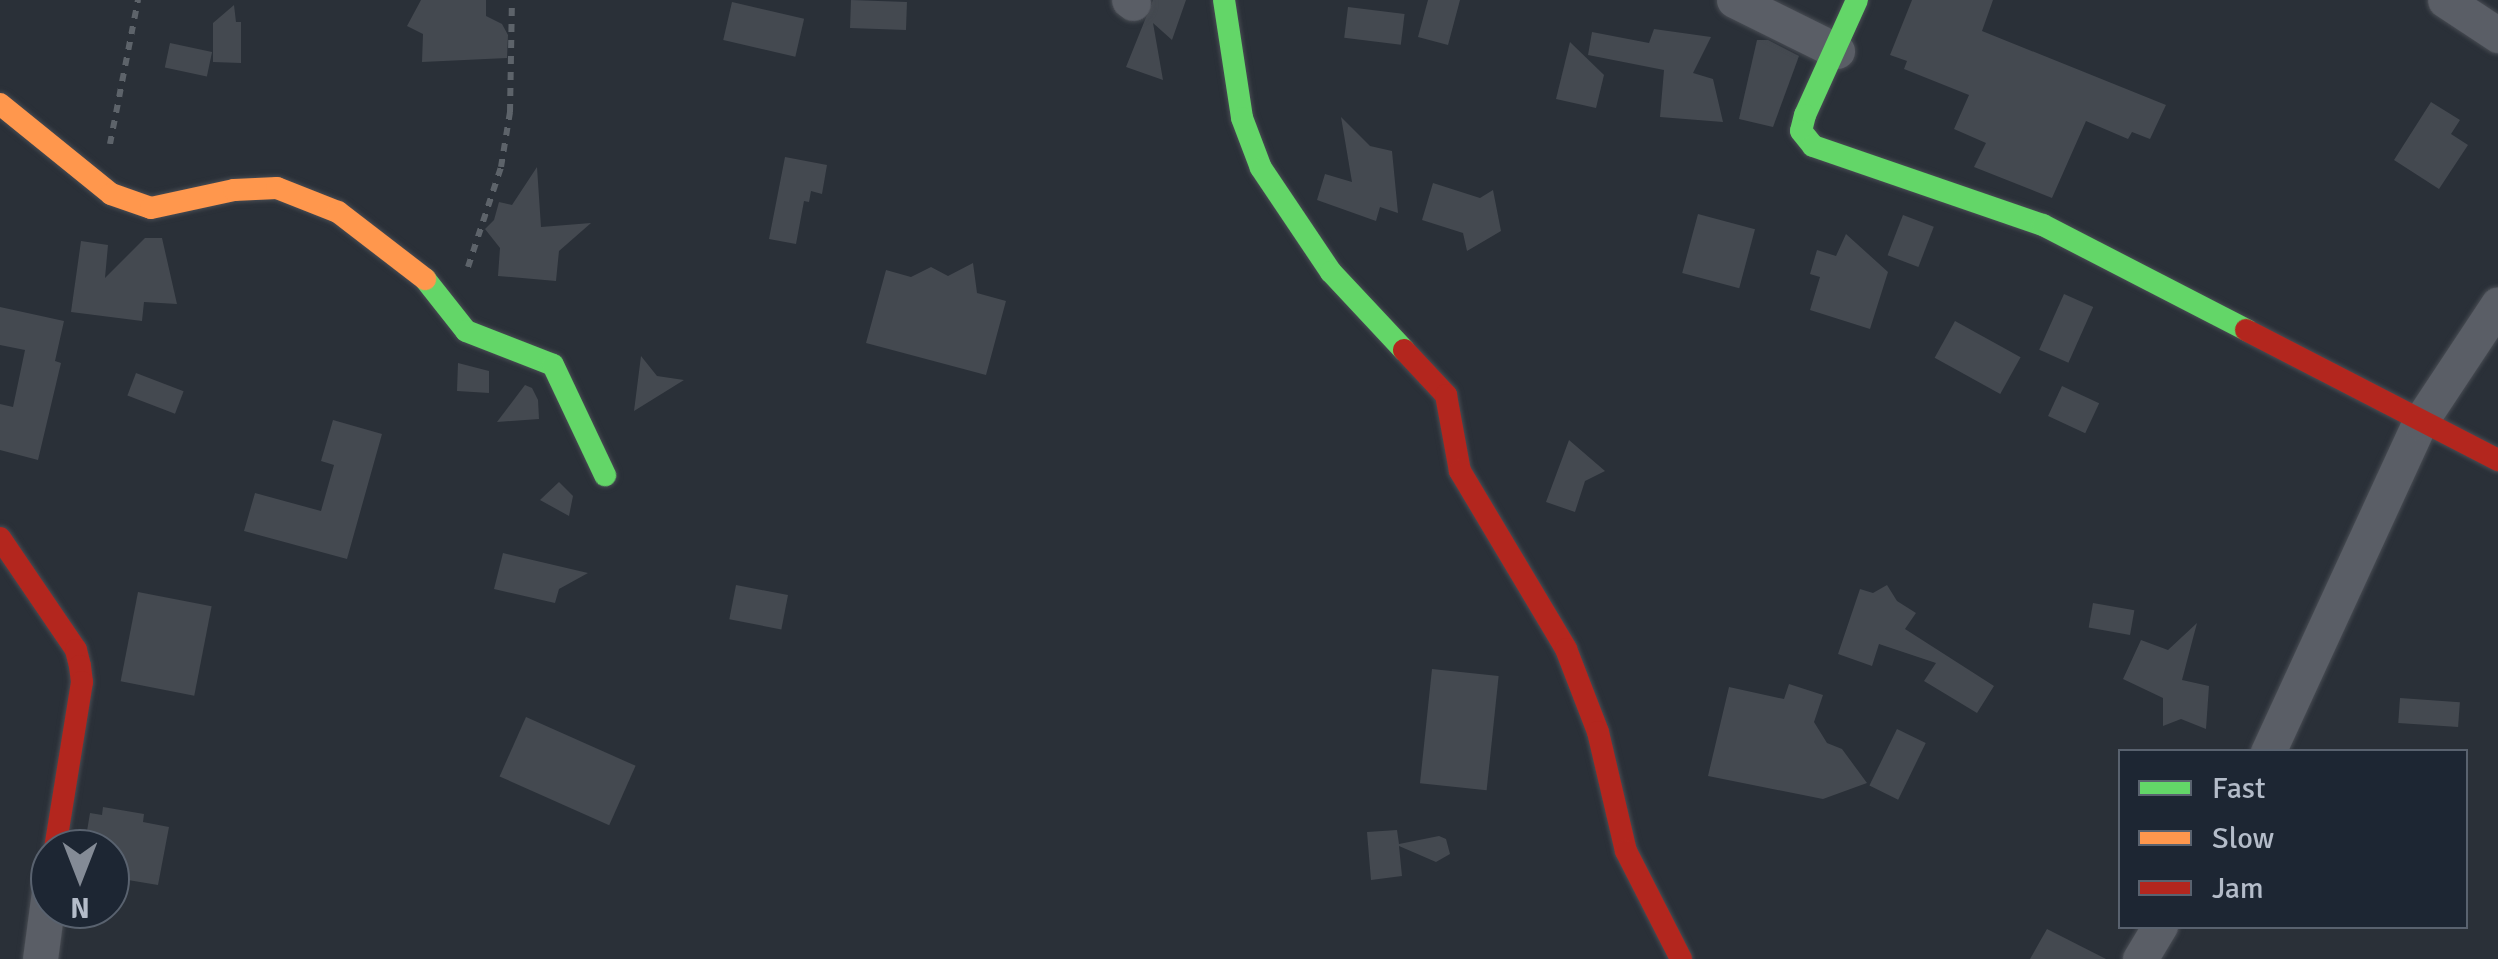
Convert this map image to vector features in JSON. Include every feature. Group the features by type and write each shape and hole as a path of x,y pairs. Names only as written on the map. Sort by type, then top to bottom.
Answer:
{"street":[{"path":"1224,0 1242,118 1261,168 1330,272 1446,395 1460,470 1566,649 1598,732 1626,851 1681,959"},
{"path":"1734,0 1837,50"},
{"path":"1857,0 1801,131 1813,146 2043,224 2498,460"},
{"path":"2445,0 2498,35"},
{"path":"0,104 111,194 151,208 234,190 277,188 338,212 428,281 453,316 478,338 522,350 553,365 605,475"},
{"path":"2269,749 2420,422 2498,304"},
{"path":"0,538 76,650 80,666 82,682 58,829"},
{"path":"40,959 44,929"},
{"path":"2140,959 2158,929"}],"path":[{"path":"111,194 109,132 128,68 138,0"},
{"path":"453,316 501,167 510,112 512,0"}],"building":[{"path":"421,0 486,0 486,16 502,24 508,35 507,58 422,62 423,34 407,26"},
{"path":"851,0 907,2 906,30 850,28"},
{"path":"1153,0 1186,0 1172,40 1153,23 1163,80 1126,67"},
{"path":"1428,0 1460,0 1448,45 1418,37"},
{"path":"1912,0 1993,0 1982,31 2166,105 2150,139 2132,132 2128,139 2086,121 2052,198 1974,167 1986,143 1954,129 1969,95 1904,69 1907,61 1890,55"},
{"path":"732,2 804,19 795,57 723,40"},
{"path":"234,5 236,22 241,22 241,63 213,62 213,23"},
{"path":"1348,7 1405,14 1401,45 1344,38"},
{"path":"1654,29 1711,37 1693,73 1713,79 1723,122 1660,117 1664,70 1588,55 1592,32 1649,43"},
{"path":"1757,40 1768,40 1799,56 1773,127 1739,119"},
{"path":"1570,42 1604,75 1596,108 1556,99"},
{"path":"170,43 212,52 207,76 165,67"},
{"path":"2431,102 2460,120 2451,134 2468,145 2439,189 2394,160"},
{"path":"1341,117 1370,146 1392,151 1398,213 1380,207 1376,221 1317,200 1325,174 1352,182"},
{"path":"785,157 827,165 822,194 811,191 809,202 804,201 796,244 769,239"},
{"path":"537,167 541,227 591,223 559,251 556,281 498,276 500,248 485,229 494,220 499,202 512,205"},
{"path":"1433,183 1480,198 1493,190 1501,231 1467,251 1463,233 1422,220"},
{"path":"1698,214 1755,229 1739,288 1682,273"},
{"path":"1903,215 1934,227 1918,267 1888,255"},
{"path":"1846,234 1888,272 1870,329 1810,310 1820,277 1810,274 1817,250 1836,256"},
{"path":"145,238 162,238 177,304 144,302 142,321 71,312 81,241 108,245 105,278"},
{"path":"973,263 977,293 1006,301 986,375 866,343 886,270 911,277 931,267 948,276"},
{"path":"2064,294 2093,307 2068,363 2039,350"},
{"path":"0,307 64,321 55,361 61,363 38,460 0,450 0,404 13,407 25,350 0,345"},
{"path":"1955,321 2021,357 2000,394 1935,358"},
{"path":"641,356 657,376 684,380 634,411"},
{"path":"458,363 489,371 489,393 457,391"},
{"path":"136,373 184,391 175,414 127,395"},
{"path":"525,385 532,388 538,400 539,419 497,422"},
{"path":"2062,386 2099,403 2085,433 2048,416"},
{"path":"333,420 382,434 347,559 244,531 255,493 321,511 334,465 321,461"},
{"path":"1569,440 1605,471 1585,481 1575,512 1546,502"},
{"path":"559,482 573,496 569,516 540,500"},
{"path":"503,553 588,573 559,589 555,603 494,589"},
{"path":"736,585 788,595 781,629 729,619"},
{"path":"1887,585 1897,601 1916,613 1905,629 1994,686 1977,713 1924,681 1936,663 1879,644 1872,666 1838,654 1860,589 1873,593"},
{"path":"138,592 212,606 194,696 121,681"},
{"path":"2093,603 2134,610 2130,635 2089,628"},
{"path":"2197,623 2182,680 2209,686 2206,729 2181,719 2163,726 2163,698 2123,679 2141,640 2168,650"},
{"path":"1432,669 1499,676 1487,790 1420,783"},
{"path":"1789,684 1823,695 1814,722 1827,743 1842,749 1867,783 1823,799 1708,776 1729,687 1784,699"},
{"path":"2400,698 2460,702 2458,727 2398,723"},
{"path":"526,717 636,766 609,825 500,776"},
{"path":"1897,729 1926,743 1898,800 1869,786"},
{"path":"103,807 144,814 143,822 169,827 158,885 130,880 130,829 87,829 90,813 102,815"},
{"path":"1397,830 1399,844 1439,836 1446,839 1450,854 1436,862 1399,846 1402,876 1371,880 1367,832"},
{"path":"2047,929 2106,959 2030,959"}],"traffic: fast":[{"path":"1224,0 1242,118 1261,168 1331,272 1404,350"},
{"path":"1857,0 1805,115 1801,131 1813,146 2043,225 2246,330"},
{"path":"425,279 466,331 553,365 605,475"}],"traffic: slow":[{"path":"0,104 111,194 151,208 234,190 277,188 338,212 425,279"}],"traffic: jam":[{"path":"2246,330 2498,460"},
{"path":"1404,350 1446,395 1460,471 1566,649 1598,732 1626,851 1681,959"},
{"path":"0,538 76,650 80,666 82,682 58,829"}]}
